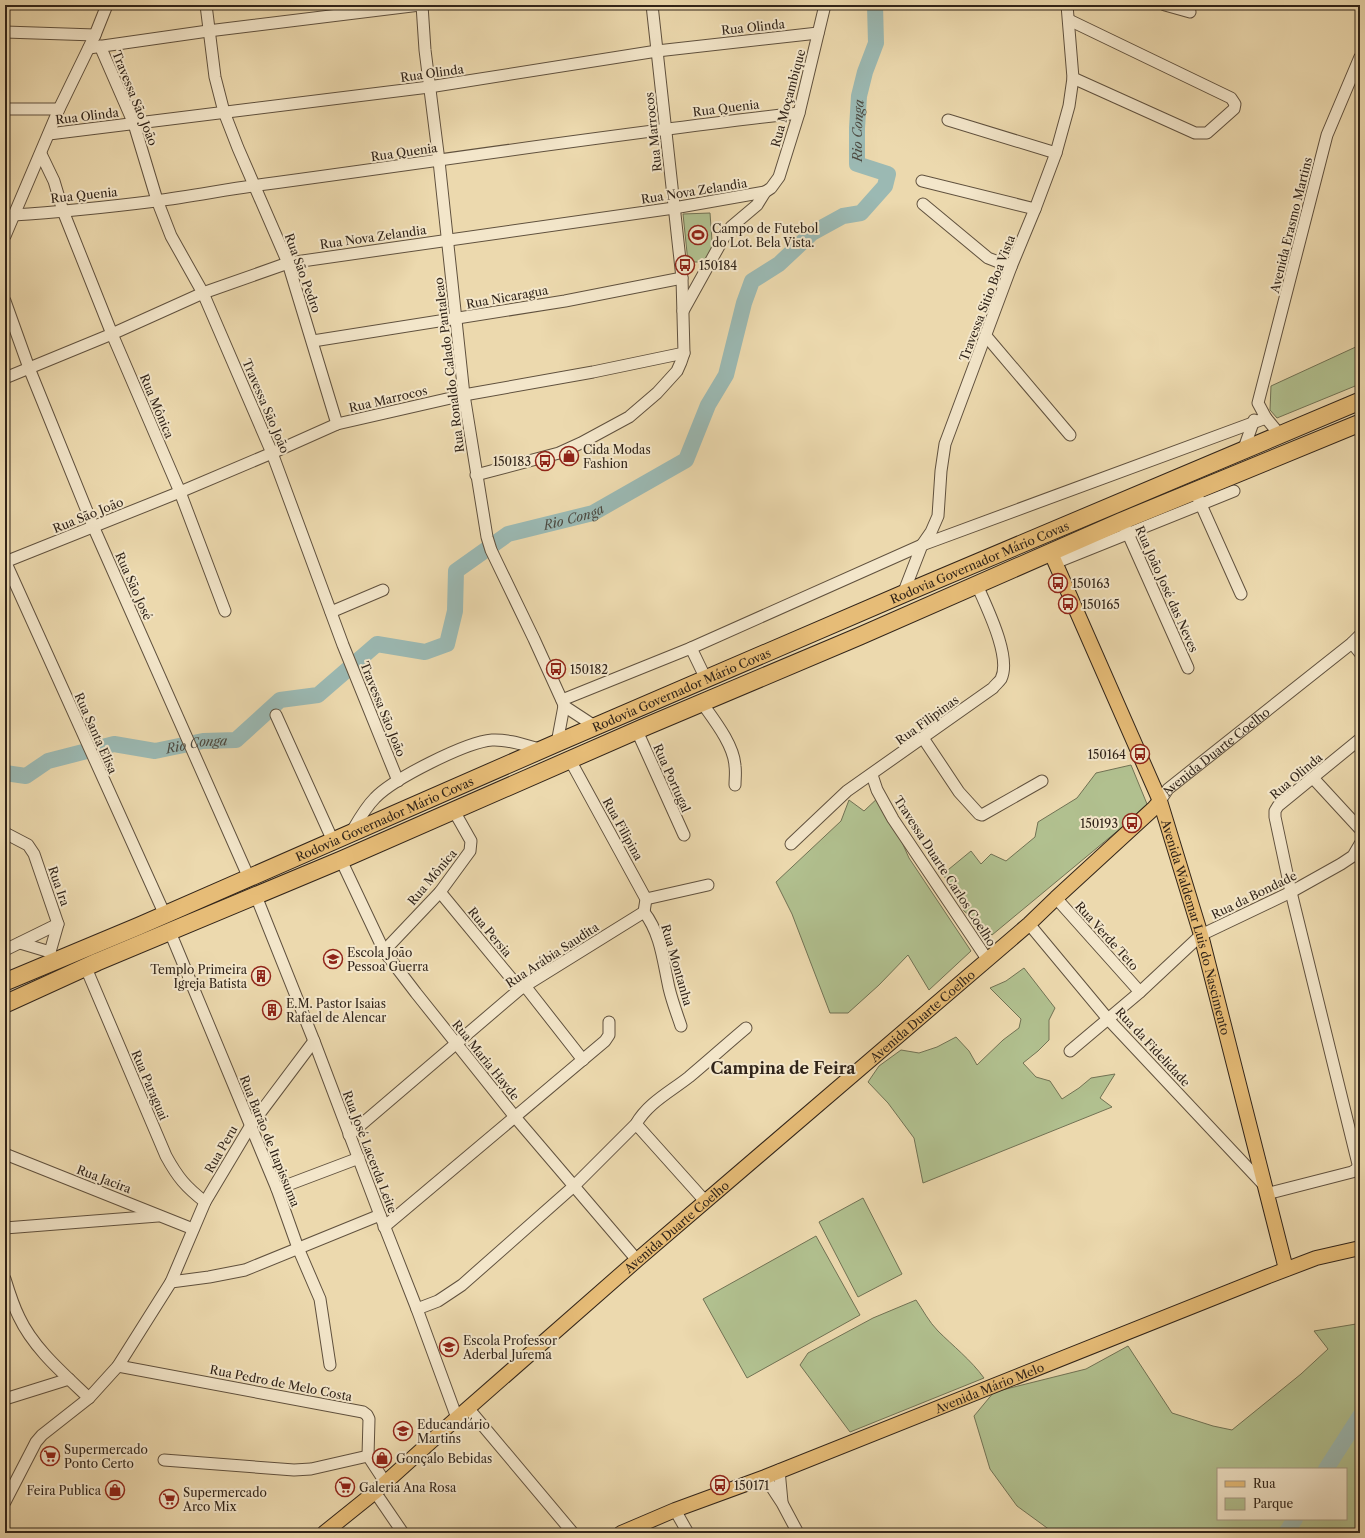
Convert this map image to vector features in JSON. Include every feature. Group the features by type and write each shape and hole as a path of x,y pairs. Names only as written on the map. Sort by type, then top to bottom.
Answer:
{"highway":[{"name":"Rodovia Governador Mário Covas","path":"5,982 52,957 164,915 902,594 1360,401"},
{"name":"Rodovia Governador Mário Covas","path":"5,1004 977,585 1053,558 1198,498 1360,423"}],"main road":[{"name":"Avenida Waldemar Luis do Nascimento","path":"1053,558 1160,801 1202,935 1286,1269"},
{"name":"Avenida Duarte Coelho","path":"324,1533 380,1487 705,1201 1029,924 1160,801"},
{"name":"Avenida Mário Melo","path":"621,1533 675,1510 765,1477 779,1470 1286,1269 1316,1258 1360,1248"}],"street":[{"path":"5,236 60,109 95,47 95,35 107,5"},
{"name":"Rua São Pedro","path":"206,5 208,31 215,77 224,112 254,186 288,263 338,424"},
{"path":"95,47 208,31 421,5"},
{"name":"Rua Ronaldo Calado Pantaleao","path":"421,5 464,395 487,537 491,550 563,703"},
{"name":"Rua Marrocos","path":"476,475 559,453 629,417 657,393 677,371 681,362 684,353 682,278 652,5"},
{"name":"Rua Moçambique","path":"683,311 723,239 732,227 757,205 765,192 771,188 779,177 799,113 825,5"},
{"name":"Travessa Sitio Boa Vista","path":"902,594 922,545 931,532 938,516 941,471 945,444 1011,267 1056,153 1070,106 1073,78 1067,5"},
{"path":"1166,5 1190,12"},
{"path":"1069,20 1231,98 1235,104 1234,108 1207,133 1195,133 1073,78"},
{"path":"5,32 95,35"},
{"name":"Rua Olinda","path":"49,134 429,87 657,51 818,33"},
{"name":"Travessa São João","path":"95,47 134,124 157,200 171,236 204,293 272,454 343,645 398,781"},
{"name":"Avenida Erasmo Martins","path":"1243,451 1254,423 1327,134 1360,57"},
{"name":"Rua Olinda","path":"5,109 60,109"},
{"name":"Rua Quenia","path":"13,215 63,211 157,200 666,128 799,113"},
{"path":"948,120 1056,153"},
{"name":"Rua Mônica","path":"40,154 54,181 63,211 112,334 180,492 225,611"},
{"path":"922,180 1035,209"},
{"name":"Rua Nova Zelandia","path":"5,378 112,334 204,293 288,263 447,239 674,208 765,192"},
{"path":"923,204 988,258 1011,267"},
{"name":"Rua Nicaragua","path":"313,341 565,301 682,278"},
{"name":"Rua São José","path":"5,301 29,368 92,526 249,878"},
{"path":"986,336 1070,435"},
{"name":"Rua Marrocos","path":"180,492 272,454 338,424 464,395 593,372 684,353"},
{"path":"1258,404 1266,418 1280,435"},
{"path":"350,833 367,806 376,796 428,763 481,742 492,740 504,740 550,746 563,703 691,648 922,545 1266,418"},
{"path":"1234,491 1198,498 1241,594"},
{"name":"Rua São João","path":"5,562 180,492"},
{"name":"Rua João José das Neves","path":"1125,527 1188,668"},
{"name":"Rua Santa Elisa","path":"5,562 164,915"},
{"name":"Rua Filipinas","path":"791,844 847,791 872,775 993,688 1001,678 1003,668 996,628 977,585"},
{"path":"331,612 383,590"},
{"path":"1356,639 1360,653"},
{"name":"Avenida Duarte Coelho","path":"1160,801 1168,789 1356,639"},
{"path":"691,648 706,679"},
{"path":"563,703 596,727"},
{"path":"702,703 722,733 731,751 735,766 735,785"},
{"path":"276,715 333,841"},
{"name":"Rua Portugal","path":"637,731 684,835"},
{"path":"923,738 959,792 979,814 982,815 1042,781"},
{"name":"Rua Olinda","path":"1291,892 1275,811 1278,806 1360,739"},
{"name":"Rua Filipina","path":"570,760 646,899"},
{"name":"Travessa Duarte Carlos Coelho","path":"872,775 877,790 893,819 987,959"},
{"path":"1313,778 1360,829"},
{"name":"Rua Mônica","path":"384,951 440,892 470,851 471,841 454,811"},
{"name":"Rua Ira","path":"6,834 28,845 34,854 58,924 52,957"},
{"name":"Rua da Bondade","path":"1070,1051 1140,992 1202,935 1291,892 1353,856 1360,844"},
{"name":"Rua Maria Hayde","path":"341,860 384,951 515,1117 637,1260"},
{"path":"644,912 646,899 708,885"},
{"name":"Rua Persia","path":"440,892 583,1060"},
{"path":"1265,1189 1352,1172 1356,1169 1358,1164 1291,892"},
{"name":"Rua José Lacerda Leite","path":"256,896 314,1041 384,1227 417,1309 457,1418"},
{"name":"Rua Verde Teto","path":"1056,898 1140,992"},
{"name":"Rua Arábia Saudita","path":"349,1135 522,988 644,912"},
{"name":"Rua Montanha","path":"644,912 654,927 658,939 669,989 681,1026"},
{"path":"5,950 58,924"},
{"name":"Rua da Fidelidade","path":"1029,924 1108,1019 1265,1189"},
{"name":"Rua Barão de Itapissuma","path":"170,932 251,1125 277,1189 298,1248 320,1299 330,1365"},
{"path":"20,943 52,957"},
{"name":"Rua Paraguai","path":"86,968 166,1156 176,1174 186,1187 205,1202"},
{"path":"384,1227 605,1041 609,1035 609,1022"},
{"path":"417,1309 438,1301 462,1284 574,1186 636,1124 642,1114 650,1106 689,1077 746,1028"},
{"name":"Rua Peru","path":"5,1502 36,1442 42,1435 89,1398 118,1366 171,1282 205,1202 251,1125 314,1041"},
{"path":"636,1124 705,1201"},
{"name":"Rua Jacira","path":"5,1154 193,1229"},
{"path":"277,1189 359,1158"},
{"path":"171,1282 228,1274 245,1270 380,1215"},
{"path":"5,1228 161,1216"},
{"path":"5,1280 19,1316 28,1333 69,1379 89,1398"},
{"name":"Rua Pedro de Melo Costa","path":"118,1366 363,1412 369,1419 368,1456"},
{"path":"5,1399 69,1379"},
{"path":"468,1408 573,1533"},
{"path":"164,1460 294,1470 311,1469 368,1456 380,1487 403,1533"},
{"path":"779,1470 782,1503"},
{"path":"765,1477 782,1503 798,1533"},
{"path":"675,1510 688,1533"}],"green space":[{"name":"Campo de Futebol do Lot. Bela Vista.","path":"710,213 713,255 708,262 688,262 683,214"},
{"path":"1360,345 1360,384 1277,418 1270,410 1271,386"},
{"path":"1131,765 1147,804 1121,828 992,935 964,911 943,874 971,851 981,864 991,854 1006,861 1035,837 1038,822 1077,798 1096,773"},
{"path":"881,795 909,858 971,951 929,990 908,955 879,985 848,1013 830,1013 792,914 776,882 841,821 849,800 864,811"},
{"path":"1024,968 1055,1008 1049,1020 1049,1040 1023,1063 1036,1077 1050,1081 1062,1099 1091,1078 1115,1074 1100,1098 1112,1107 923,1183 914,1138 888,1103 868,1082 879,1066 901,1050 919,1053 937,1047 956,1037 969,1051 977,1065 1003,1040 1019,1028 1021,1019 990,988 1006,981"},
{"path":"863,1198 902,1274 858,1297 819,1222"},
{"path":"816,1236 860,1315 747,1378 703,1299"},
{"path":"916,1300 935,1327 968,1359 984,1378 850,1432 800,1365 808,1353 873,1318"},
{"path":"1360,1320 1360,1533 1054,1533 1017,1506 990,1469 974,1416 994,1392 1086,1369 1128,1346 1172,1413 1213,1426 1232,1430 1301,1374 1328,1349 1314,1331 1356,1324"}],"waterway":[{"name":"Rio Conga","path":"5,773 26,776 48,761 114,744 155,751 203,741 236,740 280,700 318,695 377,644 425,652 447,644 455,611 456,571 508,534 593,513 686,460 708,405 726,375 744,303 752,281 779,264 812,233 843,216 861,213 885,186 888,174 857,164 859,96 865,72 876,43 875,5"},
{"path":"1327,1468 1360,1416"},
{"path":"1286,1533 1294,1520"}],"place":[{"name":"Campo de Futebol do Lot. Bela Vista.","path":"698,235"},
{"name":"150184","path":"685,265"},
{"name":"Cida Modas Fashion","path":"569,456"},
{"name":"150183","path":"545,461"},
{"name":"150163","path":"1058,583"},
{"name":"150165","path":"1068,604"},
{"name":"150182","path":"556,669"},
{"name":"150164","path":"1140,754"},
{"name":"150193","path":"1132,823"},
{"name":"Escola João Pessoa Guerra","path":"333,959"},
{"name":"Templo Primeira Igreja Batista","path":"261,976"},
{"name":"E.M. Pastor Isaias Rafael de Alencar","path":"272,1010"},
{"name":"Escola Professor Aderbal Jurema","path":"449,1347"},
{"name":"Educandário Martins","path":"403,1431"},
{"name":"Supermercado Ponto Certo","path":"50,1456"},
{"name":"Gonçalo Bebidas","path":"382,1458"},
{"name":"150171","path":"720,1485"},
{"name":"Galeria Ana Rosa","path":"345,1487"},
{"name":"Feira Publica","path":"115,1490"},
{"name":"Supermercado Arco Mix","path":"169,1499"}],"district":[{"name":"Campina de Feira","path":"783,1068"}]}
